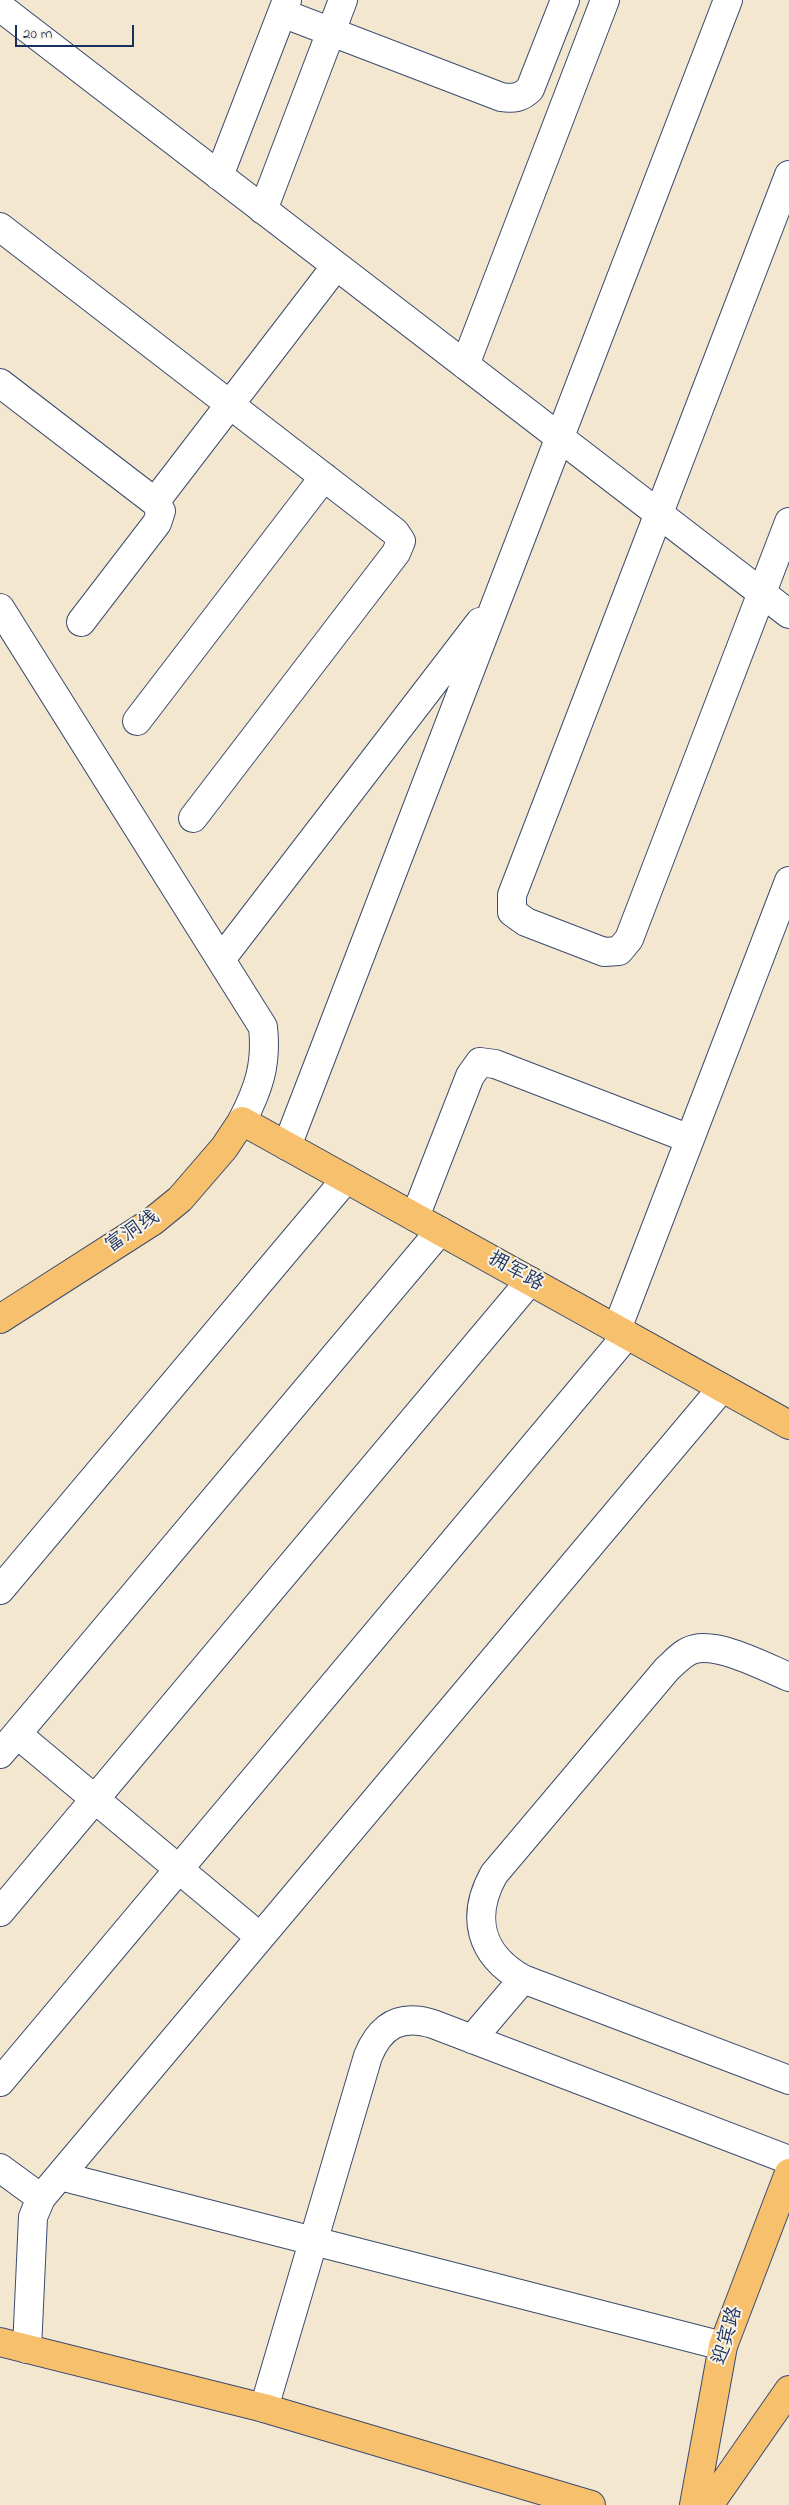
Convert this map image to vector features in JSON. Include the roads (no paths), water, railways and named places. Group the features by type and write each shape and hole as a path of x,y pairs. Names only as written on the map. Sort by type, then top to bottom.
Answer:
{"main road":[{"name":"拥军路","path":"242,1121 789,1425"},
{"name":"富洞线","path":"0,1319 153,1221 180,1199 203,1173 242,1121"},
{"name":"迎宾路","path":"694,2505 723,2346 789,2173"},
{"path":"0,2342 264,2408 591,2505"},
{"path":"709,2505 787,2396"}],"street":[{"path":"263,210 344,0"},
{"path":"219,176 285,7 331,32 501,97 511,99 522,96 530,89 565,0"},
{"path":"465,365 605,0"},
{"path":"288,1146 728,0"},
{"path":"0,8 789,614"},
{"path":"789,175 512,895 512,912 526,922 604,952 619,952 629,939 789,522"},
{"path":"0,227 324,476 395,532 401,541 400,547 193,818"},
{"path":"155,502 336,266"},
{"path":"0,382 155,502 161,511 157,523 81,622"},
{"path":"137,721 324,476"},
{"path":"222,958 498,598"},
{"path":"0,608 222,958 263,1027 266,1052 261,1076 253,1100 242,1121"},
{"path":"0,2082 179,1869 622,1332 690,1139 789,881"},
{"path":"415,1217 470,1076 480,1062 495,1064 690,1139"},
{"path":"0,1590 346,1179"},
{"path":"260,1937 95,1799 8,1744 440,1231"},
{"path":"0,1912 530,1281"},
{"path":"26,2349 33,2217 41,2198 722,1388"},
{"path":"789,1677 708,1648 694,1649 680,1656 494,1874 486,1888 482,1904 483,1936 489,1949 499,1962 523,1978 789,2080"},
{"path":"472,2039 523,1978"},
{"path":"264,2408 373,2042 393,2024 406,2020 420,2020 789,2160"},
{"path":"0,2168 41,2198"},
{"path":"60,2176 723,2346"}]}
